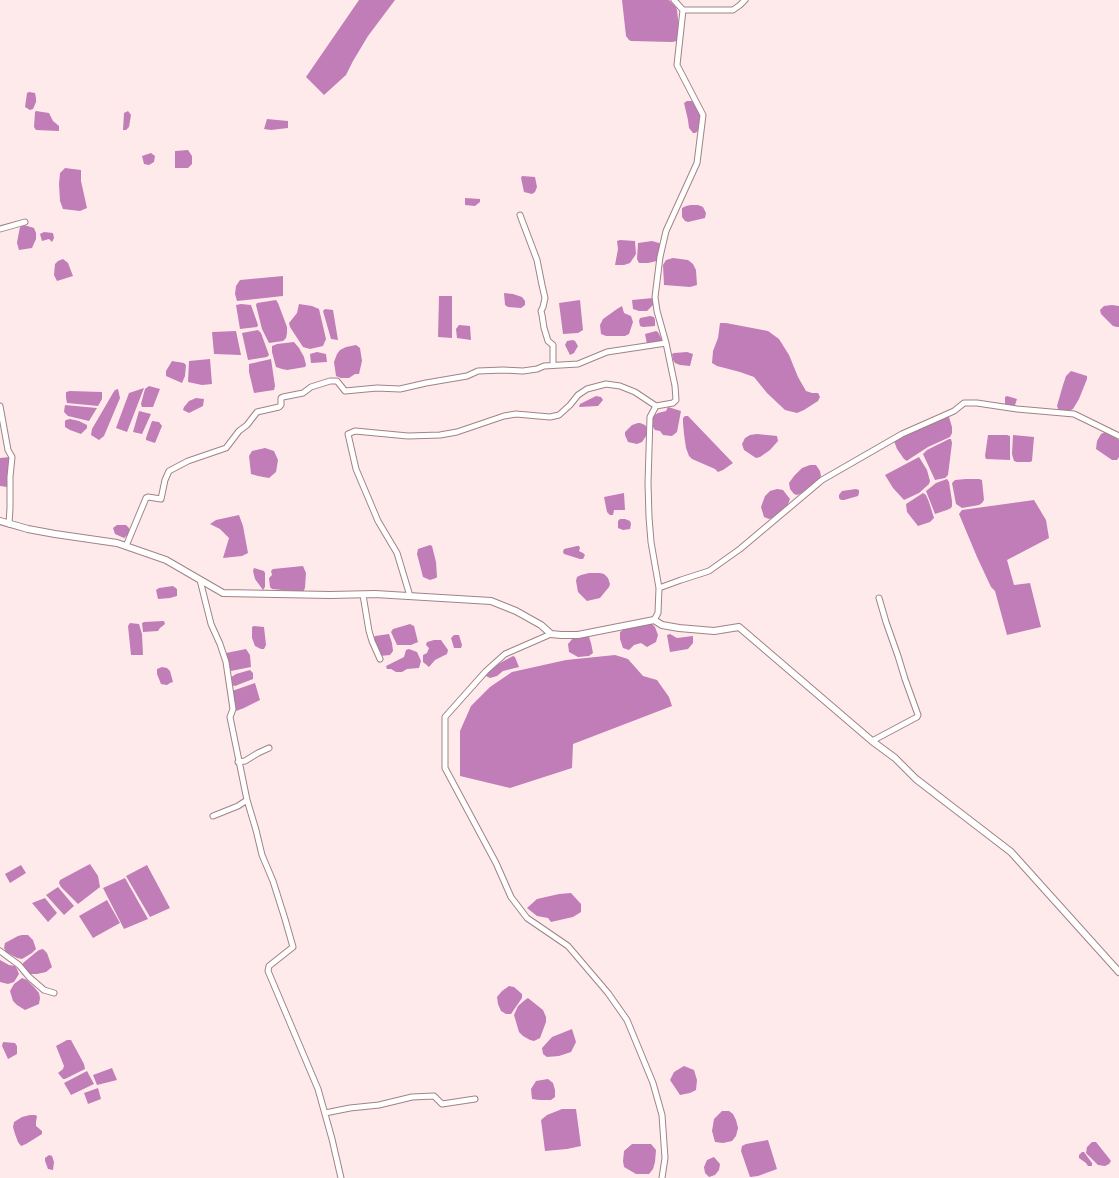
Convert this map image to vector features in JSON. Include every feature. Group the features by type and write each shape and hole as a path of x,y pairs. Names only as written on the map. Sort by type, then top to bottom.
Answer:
{"street":[{"path":"410,596 397,553 378,521 356,469 348,434 355,431 421,436 440,435 457,432 504,416 516,414 550,417 559,415 570,406 578,395 587,389 606,384 620,386 635,392 656,406 673,403 676,400 666,343 657,311 656,296 660,257 666,231 697,163 703,115 678,65 683,10 674,0"},
{"path":"683,10 733,10 746,0"},
{"path":"520,215 536,260 545,298 541,311 548,341 553,345 553,365"},
{"path":"0,229 25,222"},
{"path":"126,546 146,498 148,496 161,499 169,471 226,448 257,412 279,407 283,397 303,393 311,387 330,381 337,381 345,391 376,388 400,389 467,376 478,371 523,371 544,366 578,364 608,352 666,343"},
{"path":"659,588 709,571 740,549 822,480 902,434 954,411 964,403 1074,414 1119,436"},
{"path":"0,406 8,450 12,457 9,524"},
{"path":"654,620 658,613 659,588 651,542 648,483 650,417 656,406"},
{"path":"0,521 55,534 117,543 166,560 224,593 376,594 491,601 525,616 551,634"},
{"path":"200,580 211,624 226,662 233,709 230,717 247,800 262,855 293,947 269,966 268,971 318,1089 341,1178"},
{"path":"363,595 369,631 380,659"},
{"path":"872,740 917,717 918,714 879,598"},
{"path":"662,1178 666,1158 662,1115 653,1083 628,1020 568,946 528,918 511,897 496,863 444,768 445,717 486,671 505,654 551,634 578,635 654,620 662,625 679,628 714,631 739,628 895,758 916,779 1011,852 1119,972"},
{"path":"238,762 245,761 269,748"},
{"path":"213,816 247,800"},
{"path":"0,951 19,965 44,990 54,993"},
{"path":"325,1113 379,1105 412,1097 434,1096 442,1104 475,1099"}],"shaded area":[{"path":"359,0 395,0 368,36 346,75 324,95 306,77"},
{"path":"622,0 669,0 677,10 679,28 677,41 629,40 626,36"},
{"path":"27,93 35,93 36,98 33,109 30,110 25,107"},
{"path":"692,101 700,115 699,128 695,133 689,128 684,103"},
{"path":"36,111 49,113 53,121 59,126 59,131 36,130 34,127"},
{"path":"128,111 131,115 129,127 123,130 124,113"},
{"path":"267,119 288,121 288,128 264,129"},
{"path":"188,150 192,156 192,164 188,168 175,168 175,151"},
{"path":"151,153 155,156 154,162 149,165 144,164 142,156"},
{"path":"65,168 81,170 81,181 87,208 80,211 63,209 60,201 59,184 60,173"},
{"path":"522,176 535,177 537,187 535,192 532,194 524,192"},
{"path":"465,198 480,199 480,202 475,206 465,205"},
{"path":"691,205 703,207 706,213 705,218 685,221 682,217 682,208"},
{"path":"24,225 34,228 36,239 32,248 19,250 17,243 20,227"},
{"path":"44,232 53,233 54,238 52,242 49,239 42,241 40,234"},
{"path":"617,241 635,241 636,254 630,263 615,265 618,249"},
{"path":"652,241 661,245 657,261 639,263 637,259 638,243"},
{"path":"673,258 688,260 693,264 696,270 697,285 690,287 664,285 663,265 666,260"},
{"path":"63,259 68,263 73,276 57,281 54,275 55,264"},
{"path":"283,276 283,296 237,301 235,294 236,286 240,280"},
{"path":"504,293 522,297 525,305 521,308 508,307 505,305"},
{"path":"439,296 452,296 452,338 438,337"},
{"path":"653,298 653,305 647,311 633,309 632,300"},
{"path":"276,300 287,327 287,333 283,341 269,343 262,329 256,305 257,303"},
{"path":"580,300 583,330 578,333 563,334 559,303"},
{"path":"299,304 319,309 326,339 323,346 310,349 303,347 290,327 289,323 297,313"},
{"path":"236,305 251,305 257,327 240,329"},
{"path":"622,306 624,313 631,316 633,322 629,334 625,336 606,336 601,334 600,325 603,319"},
{"path":"1104,306 1119,306 1119,327 1113,326 1101,314 1100,310"},
{"path":"325,309 333,310 338,340 331,339 323,311"},
{"path":"654,317 655,326 640,326 640,318"},
{"path":"720,323 768,331 779,339 789,355 806,391 818,393 820,397 818,401 797,413 785,410 754,377 712,363"},
{"path":"459,325 470,326 471,340 457,338 456,329"},
{"path":"258,330 261,333 269,355 248,360 242,333"},
{"path":"236,331 241,355 214,354 212,332"},
{"path":"656,331 662,340 660,343 647,344 645,334"},
{"path":"573,340 578,346 574,353 570,355 565,345 567,341"},
{"path":"294,342 304,357 305,367 287,370 276,367 272,346"},
{"path":"356,345 360,348 362,361 359,374 349,378 336,376 334,362 337,354 346,347"},
{"path":"317,352 326,354 327,362 311,363 310,354"},
{"path":"687,352 693,354 690,366 675,363 672,354"},
{"path":"210,359 212,384 202,385 188,382 189,361"},
{"path":"271,359 274,390 254,393 249,364"},
{"path":"172,361 186,365 182,383 166,376 166,371"},
{"path":"1071,371 1087,376 1087,379 1073,409 1059,411 1057,406 1063,385 1066,376"},
{"path":"149,386 160,389 153,407 142,407 145,389"},
{"path":"144,388 127,432 116,428 129,393"},
{"path":"118,389 120,398 104,436 99,440 91,435 92,429 113,393"},
{"path":"66,392 102,392 102,399 98,406 67,403"},
{"path":"596,396 601,397 603,400 598,406 579,407 580,404"},
{"path":"1005,397 1017,399 1015,405 1005,404"},
{"path":"196,398 204,399 203,406 189,413 183,410 189,401"},
{"path":"65,405 97,408 89,421 68,416 64,412"},
{"path":"668,407 681,411 677,432 672,436 663,435 653,427 653,416 666,411"},
{"path":"139,411 151,414 142,434 133,432"},
{"path":"685,416 688,416 733,463 718,472 692,459 686,448 683,423"},
{"path":"949,417 952,427 950,437 928,447 907,461 904,459 897,449 895,440"},
{"path":"70,419 87,425 87,428 81,434 70,430 65,427 65,421"},
{"path":"152,421 159,422 162,426 155,443 146,440"},
{"path":"638,423 645,425 648,433 642,442 637,444 628,442 625,432 632,425"},
{"path":"1105,432 1119,440 1119,457 1117,460 1112,460 1096,449 1097,441 1101,434"},
{"path":"757,434 777,436 778,441 770,450 756,458 744,450 742,444 745,438"},
{"path":"988,435 1010,436 1010,460 986,459"},
{"path":"1013,435 1034,437 1032,461 1014,461 1012,454"},
{"path":"951,439 952,443 948,475 945,478 935,480 923,454"},
{"path":"265,448 274,451 278,460 276,472 269,478 251,474 249,456 252,451"},
{"path":"10,457 7,487 0,486 0,458"},
{"path":"919,457 927,470 929,484 919,493 904,500 885,475"},
{"path":"816,465 820,471 821,476 818,482 805,492 797,495 794,494 790,489 789,483 802,468"},
{"path":"947,479 952,506 935,514 926,491 936,483"},
{"path":"955,480 982,480 984,500 979,505 962,508 956,504 952,483"},
{"path":"783,490 790,499 787,507 769,519 764,517 761,507 765,496 770,491"},
{"path":"859,490 858,496 844,500 839,498 842,491"},
{"path":"624,493 625,510 614,510 613,515 610,515 607,512 604,497"},
{"path":"923,493 926,495 934,518 930,522 918,526 907,512 906,504"},
{"path":"1034,500 1046,520 1049,538 1007,560 1014,585 1030,583 1041,627 1007,635 995,591 991,587 959,514 962,510"},
{"path":"239,515 248,553 242,556 223,558 229,538 220,529 210,524 216,520"},
{"path":"620,519 630,521 630,529 623,530 618,528 618,521"},
{"path":"117,525 126,525 129,528 129,534 124,538 115,534 113,528"},
{"path":"432,546 436,562 437,577 430,580 423,577 417,554 418,549"},
{"path":"577,546 580,548 579,551 585,555 583,559 564,554 564,549"},
{"path":"303,566 306,573 303,592 272,589 270,587 269,578 272,575 271,571 273,569"},
{"path":"254,568 265,573 265,587 263,590 255,579"},
{"path":"589,573 604,574 610,584 600,598 587,601 578,592 576,581 577,577"},
{"path":"173,586 177,589 177,596 158,599 156,590"},
{"path":"164,621 165,624 158,631 143,632 142,623"},
{"path":"130,623 139,624 142,634 143,655 131,655 128,626"},
{"path":"647,623 655,627 658,635 656,642 647,647 641,643 634,645 629,650 623,648 620,632 627,627"},
{"path":"410,624 414,626 418,642 411,645 397,645 391,632 393,629"},
{"path":"252,627 264,627 266,645 264,649 255,646 252,638"},
{"path":"389,634 393,651 390,655 380,656 373,640 375,636"},
{"path":"670,634 677,638 693,636 693,643 688,649 670,652 667,635"},
{"path":"454,635 459,635 461,648 454,648 451,638"},
{"path":"589,637 593,653 589,656 578,657 569,652 568,644 573,638"},
{"path":"441,640 448,650 447,654 435,660 429,667 423,662 423,655 427,653 429,648 426,645 427,642"},
{"path":"246,649 250,655 251,667 231,671 226,653"},
{"path":"409,649 417,652 421,661 419,668 407,669 402,672 387,669 386,666 404,657 406,650"},
{"path":"615,655 628,659 643,676 657,680 669,697 672,706 573,744 572,768 510,788 460,776 460,731 471,706 490,687 512,672 566,660"},
{"path":"513,656 519,667 503,671 497,676 490,678 486,676 488,672 500,663"},
{"path":"162,667 170,671 173,682 167,685 161,684 157,674 157,669"},
{"path":"250,670 253,673 253,679 235,686 232,685 230,678"},
{"path":"255,683 260,700 236,711 232,691"},
{"path":"90,864 98,876 100,887 78,904 59,883 60,880"},
{"path":"21,865 26,873 10,883 5,874"},
{"path":"147,865 170,908 150,917 126,876"},
{"path":"125,878 148,919 124,929 103,888"},
{"path":"58,887 74,906 64,915 46,895"},
{"path":"571,893 581,904 581,912 573,917 551,922 548,918 537,916 527,908 537,899"},
{"path":"45,898 57,913 48,922 32,903"},
{"path":"107,900 120,923 93,938 79,916"},
{"path":"22,935 28,935 33,940 36,949 22,959 6,952 4,948 5,943"},
{"path":"43,949 47,953 52,967 46,972 29,974 22,966 23,963"},
{"path":"0,960 15,966 17,969 19,974 14,982 8,984 0,982"},
{"path":"22,978 34,987 39,993 40,998 39,1004 25,1010 13,1001 10,991 14,984"},
{"path":"509,986 514,987 522,994 522,998 511,1014 506,1014 501,1011 497,997"},
{"path":"528,998 543,1010 546,1017 540,1038 534,1041 519,1032 514,1015 518,1006"},
{"path":"572,1029 576,1042 571,1052 547,1057 543,1054 542,1048 552,1037"},
{"path":"71,1040 85,1069 63,1079 58,1073 64,1066 56,1046"},
{"path":"3,1042 15,1043 17,1054 8,1059 2,1046"},
{"path":"684,1066 694,1070 697,1080 696,1090 680,1095 670,1080 674,1072"},
{"path":"112,1068 117,1080 97,1085 93,1075"},
{"path":"87,1071 94,1084 71,1095 64,1083"},
{"path":"548,1079 553,1083 555,1097 551,1100 532,1099 531,1089 536,1081"},
{"path":"98,1088 101,1099 88,1104 84,1093"},
{"path":"562,1109 576,1109 581,1146 545,1151 541,1120 547,1115"},
{"path":"722,1111 729,1111 733,1114 738,1128 736,1136 732,1141 723,1143 715,1142 712,1131 714,1119"},
{"path":"30,1115 37,1116 36,1126 42,1131 42,1134 21,1146 15,1134 14,1122"},
{"path":"768,1140 777,1169 750,1177 741,1151 742,1146"},
{"path":"1092,1142 1096,1142 1108,1157 1111,1161 1109,1164 1105,1166 1098,1165 1086,1153 1087,1147"},
{"path":"632,1144 651,1144 656,1150 653,1169 649,1174 636,1174 624,1167 624,1151"},
{"path":"1082,1152 1092,1163 1092,1166 1088,1166 1079,1158"},
{"path":"49,1155 52,1156 54,1162 53,1170 48,1169 45,1161 45,1158"},
{"path":"714,1157 720,1164 719,1170 715,1175 709,1177 705,1173 704,1167 707,1160"}]}
